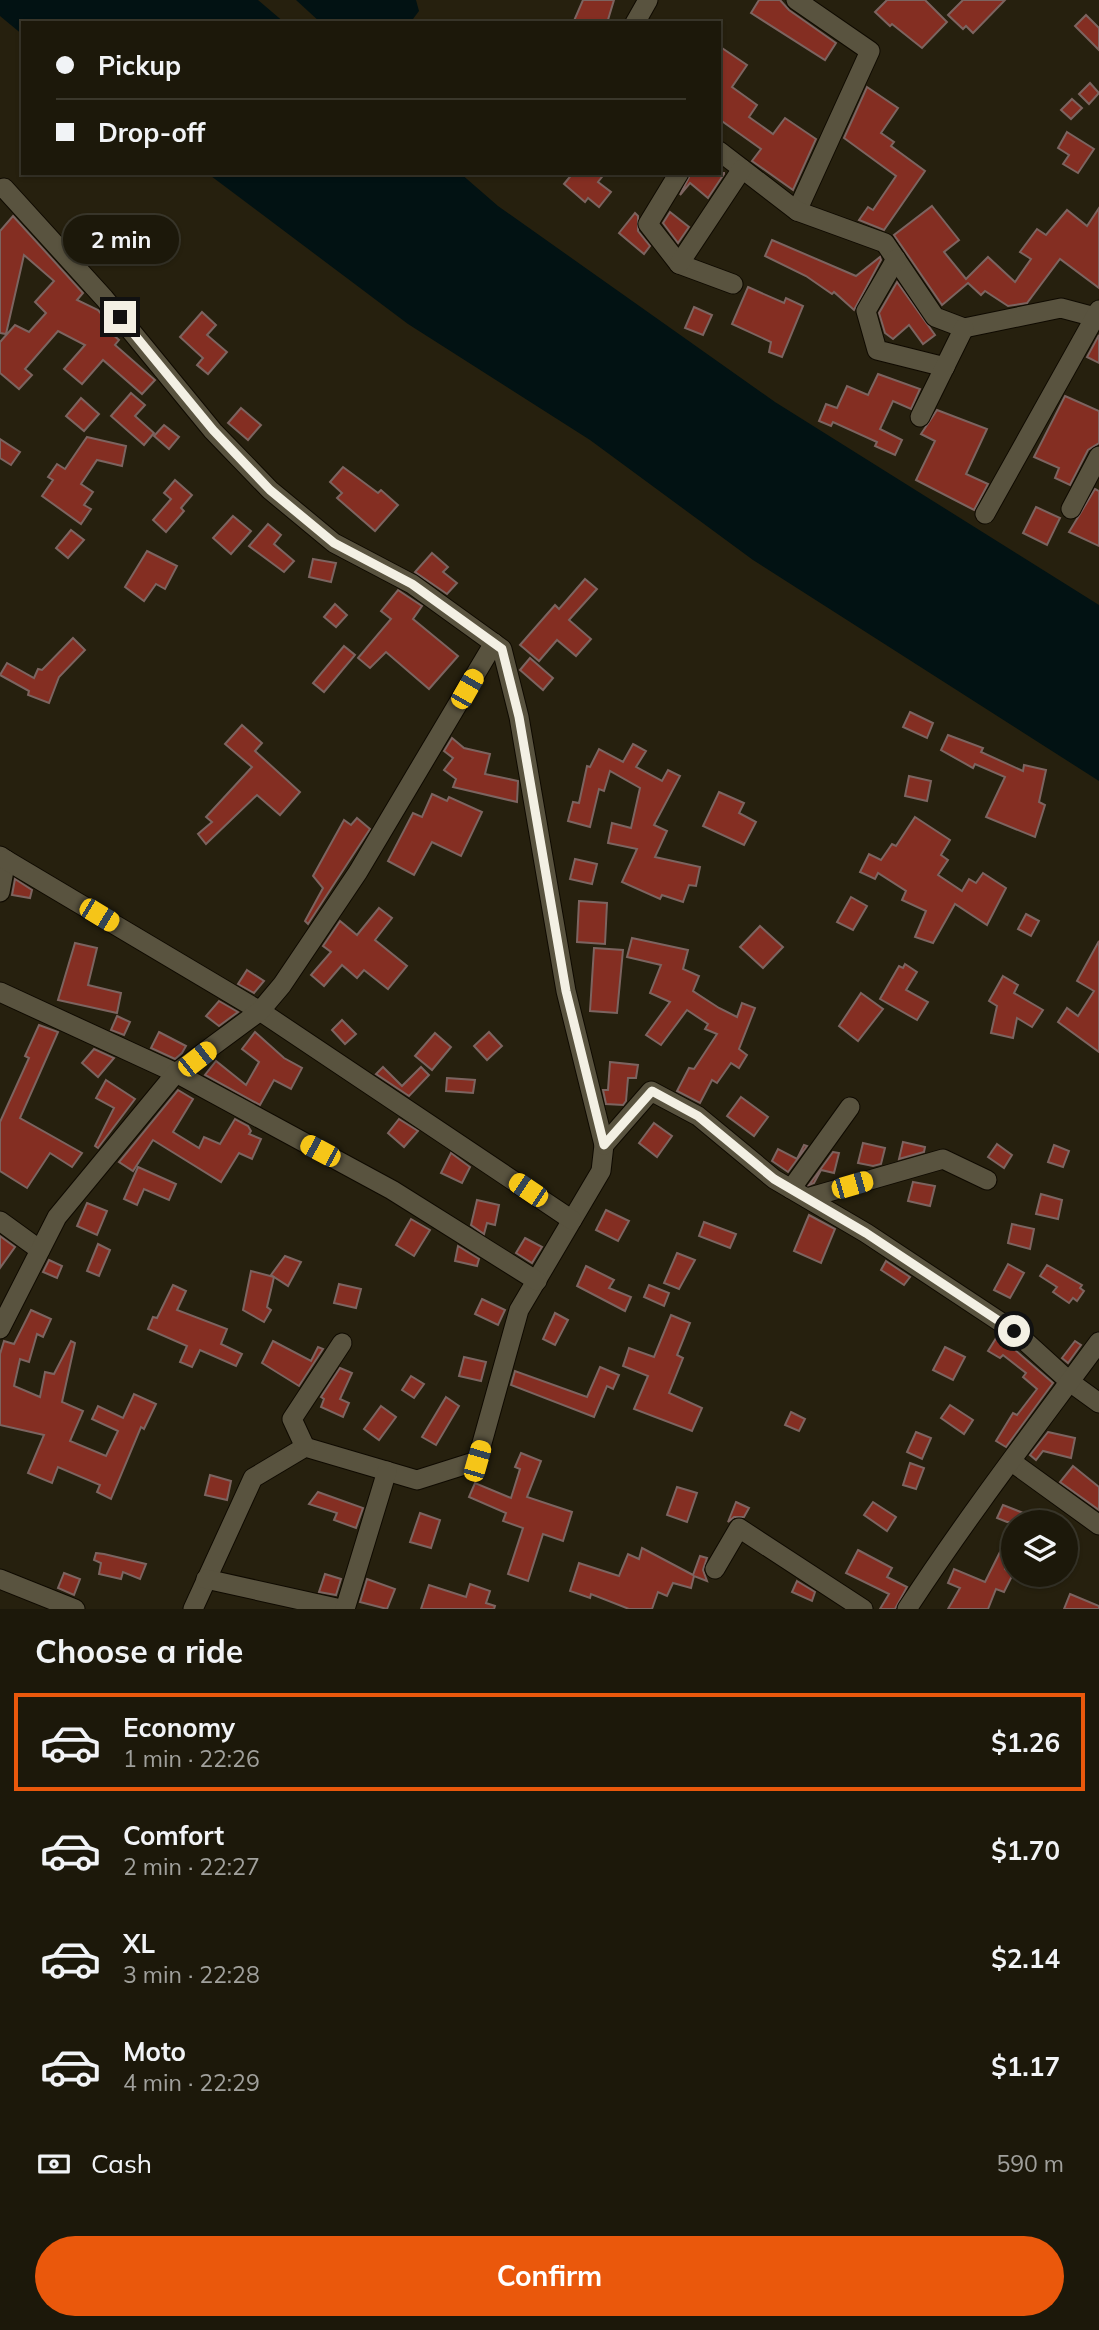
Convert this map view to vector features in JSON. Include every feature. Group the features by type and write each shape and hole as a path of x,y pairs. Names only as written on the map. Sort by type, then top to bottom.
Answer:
{"street":[{"path":"636,21 648,0"},
{"path":"796,0 870,51 797,211"},
{"path":"721,153 797,211 885,243 935,317 964,328 1061,308 1097,315 985,514"},
{"path":"0,168 2,193 104,299 213,430 270,490 334,543 412,584 502,649 519,717 566,991 604,1145 601,1171 519,1310 477,1461 417,1480 305,1447 253,1478 193,1609"},
{"path":"679,264 742,169"},
{"path":"678,175 648,224 679,264 733,284"},
{"path":"896,260 866,311 877,350 945,367"},
{"path":"920,417 964,328"},
{"path":"1071,509 1099,456"},
{"path":"0,1329 57,1217 176,1073 260,1010 282,985 358,873 494,643"},
{"path":"0,892 3,858 260,1010 572,1220"},
{"path":"0,992 176,1073 392,1190 537,1281"},
{"path":"604,1145 652,1091 698,1116 774,1179 866,1233 1014,1331 1070,1382 1099,1403"},
{"path":"799,1194 850,1107"},
{"path":"799,1194 943,1158 987,1180"},
{"path":"0,1221 40,1250"},
{"path":"907,1609 959,1529 1012,1462 1099,1342"},
{"path":"305,1447 292,1419 342,1343"},
{"path":"1012,1462 1099,1525"},
{"path":"206,1579 343,1609 387,1471"},
{"path":"715,1569 739,1528 863,1609"},
{"path":"0,1579 75,1609"}],"shaded area":[{"path":"0,0 258,0 283,21 21,21 21,33 0,16"},
{"path":"296,0 416,0 419,11 412,21 319,21"},
{"path":"210,175 462,175 498,206 775,402 1099,605 1099,781 753,560 590,440 408,324"}],"building":[{"path":"583,0 614,0 608,21 574,21"},
{"path":"759,0 780,0 789,10 836,43 825,60 751,13"},
{"path":"887,0 925,0 947,22 922,48 875,12"},
{"path":"963,0 1005,0 973,33 966,26 963,29 948,15"},
{"path":"1086,15 1099,28 1099,50 1075,26"},
{"path":"721,47 747,65 732,87 757,105 749,117 773,134 785,118 816,139 793,190 752,161 761,149 721,120"},
{"path":"1090,83 1099,93 1089,104 1079,94"},
{"path":"867,87 898,108 881,133 894,142 891,146 925,171 884,230 859,220 868,207 873,210 896,176 844,138"},
{"path":"1072,99 1082,108 1071,119 1061,110"},
{"path":"1067,132 1094,149 1078,173 1063,164 1069,155 1058,148"},
{"path":"724,173 708,198 690,183 680,195 690,175"},
{"path":"571,175 603,175 598,182 611,192 599,207 588,198 585,202 564,184"},
{"path":"932,206 959,240 944,252 966,279 988,257 1015,282 1031,259 1020,252 1037,229 1046,235 1067,210 1087,226 1099,208 1099,288 1060,259 1027,303 1008,306 985,291 981,295 968,283 942,305 894,235"},
{"path":"670,212 689,227 678,243 663,223"},
{"path":"635,213 638,216 638,231 650,246 644,254 619,233"},
{"path":"13,216 83,293 77,300 98,310 108,322 104,327 119,340 115,345 155,380 142,394 103,360 82,384 64,369 85,345 58,331 25,369 32,375 19,389 0,373 0,342 15,325 29,332 46,313 35,302 54,281 24,255 6,334 0,333 0,231"},
{"path":"772,240 856,276 880,257 881,260 854,310 834,292 832,294 806,276 765,256"},
{"path":"897,282 935,335 923,344 909,325 893,339 885,333 879,313"},
{"path":"748,287 784,303 786,298 803,306 782,357 769,352 771,342 732,324"},
{"path":"694,307 712,315 703,335 685,328"},
{"path":"202,312 216,325 207,335 227,352 208,374 197,365 203,358 180,337"},
{"path":"1099,335 1099,363 1087,357"},
{"path":"878,374 920,389 911,409 893,401 880,429 902,440 895,455 875,446 877,442 833,422 831,426 819,421 826,404 837,408 847,386 868,395"},
{"path":"131,393 145,405 135,416 154,433 144,445 111,416"},
{"path":"1065,396 1099,411 1099,443 1088,450 1070,485 1055,478 1059,468 1034,457"},
{"path":"81,398 99,414 84,431 66,416"},
{"path":"241,408 261,425 248,440 228,423"},
{"path":"937,410 987,429 966,474 988,484 974,510 916,480 935,441 921,434"},
{"path":"164,425 179,437 169,449 154,436"},
{"path":"87,437 126,446 122,466 97,460 81,484 93,492 84,505 91,509 81,524 42,496 53,480 48,477 57,464 65,469"},
{"path":"0,439 20,452 11,465 0,458"},
{"path":"343,467 378,493 381,490 398,505 375,531 337,498 342,493 330,482"},
{"path":"175,480 192,495 181,508 184,511 166,532 153,520 171,499 164,493"},
{"path":"1095,489 1099,491 1099,546 1069,532"},
{"path":"1036,507 1060,518 1047,545 1023,533"},
{"path":"233,516 251,531 231,554 213,538"},
{"path":"268,524 281,535 274,544 294,561 284,572 249,546"},
{"path":"71,530 84,540 68,558 56,548"},
{"path":"147,551 177,566 165,589 156,584 144,601 125,587"},
{"path":"432,553 448,567 443,572 457,583 447,594 415,572"},
{"path":"313,559 336,563 331,582 309,577"},
{"path":"585,579 597,589 569,620 591,639 576,656 557,640 539,661 520,645 555,605 559,609"},
{"path":"398,590 422,606 413,619 458,656 429,689 386,652 370,668 358,658 391,619 381,611"},
{"path":"335,604 347,615 336,627 324,617"},
{"path":"73,638 85,650 59,677 49,703 28,695 29,691 0,675 7,663 34,678 38,669 42,670"},
{"path":"344,646 355,655 324,692 313,683"},
{"path":"530,658 553,678 543,690 520,670"},
{"path":"910,712 933,723 927,738 903,727"},
{"path":"242,725 262,743 255,751 300,792 280,815 257,795 206,844 198,834 212,822 206,817 252,767 225,744"},
{"path":"948,735 983,748 981,752 1023,771 1024,765 1046,770 1039,802 1045,805 1035,837 986,817 1005,777 975,764 973,768 941,750"},
{"path":"452,738 464,748 490,754 485,774 518,781 517,802 453,787 456,779 444,770 453,758 444,751"},
{"path":"633,744 646,751 636,767 662,781 668,770 680,776 654,825 667,831 655,857 700,867 696,886 689,885 683,902 662,895 660,899 622,882 637,849 608,843 612,823 631,828 640,788 610,771 604,791 599,789 590,827 568,821 573,802 579,803 587,766 590,767 599,749 623,762"},
{"path":"909,776 931,781 927,801 905,796"},
{"path":"719,792 744,803 739,813 756,822 744,845 703,826"},
{"path":"432,794 447,801 449,797 482,812 461,856 432,842 414,875 388,861 413,813 422,817"},
{"path":"915,817 950,840 941,855 948,860 938,875 962,891 969,879 976,883 983,873 1006,888 987,925 955,904 933,943 915,937 926,911 902,900 906,891 878,873 875,879 860,872 869,854 881,860 892,844 896,846"},
{"path":"357,818 370,829 308,924 305,921 323,888 313,876 344,820 351,825"},
{"path":"575,859 597,864 592,884 570,879"},
{"path":"15,879 32,890 30,898 12,895"},
{"path":"851,897 867,906 853,930 837,922"},
{"path":"579,901 607,903 605,944 577,942"},
{"path":"379,908 392,918 375,940 407,966 388,989 364,970 357,978 342,965 324,986 311,975 331,952 323,946 340,921 357,935"},
{"path":"1026,914 1039,921 1031,936 1018,929"},
{"path":"760,926 783,947 763,968 740,947"},
{"path":"632,938 688,950 683,969 699,976 693,991 719,1008 737,1017 742,1003 755,1008 739,1049 747,1055 739,1068 731,1063 717,1083 712,1080 700,1103 677,1091 689,1068 694,1069 717,1034 705,1029 708,1024 687,1010 661,1045 646,1035 670,1002 650,993 661,965 627,957"},
{"path":"1099,941 1099,1052 1058,1022 1067,1008 1078,1016 1094,991 1077,981"},
{"path":"75,943 97,948 88,985 121,993 117,1013 58,1000"},
{"path":"594,948 623,950 617,1013 590,1011"},
{"path":"905,964 917,972 906,990 928,1002 917,1020 880,999 899,966 903,968"},
{"path":"247,970 264,981 254,993 238,984"},
{"path":"1003,976 1018,985 1014,993 1043,1010 1032,1027 1017,1018 1013,1038 991,1033 997,1006 989,1001"},
{"path":"861,993 883,1009 858,1041 839,1026"},
{"path":"219,1001 238,1012 219,1026 206,1016"},
{"path":"117,1016 130,1022 124,1035 111,1030"},
{"path":"342,1020 356,1034 345,1044 332,1030"},
{"path":"39,1025 58,1032 20,1118 82,1153 72,1167 50,1153 27,1188 0,1171 0,1122 29,1058 25,1056"},
{"path":"159,1032 186,1046 175,1059 151,1048"},
{"path":"255,1032 284,1058 302,1068 291,1089 274,1080 260,1105 205,1075 216,1061 246,1085 259,1062 242,1049"},
{"path":"489,1032 502,1046 487,1060 474,1046"},
{"path":"435,1033 451,1047 432,1070 415,1056"},
{"path":"94,1049 114,1058 98,1077 82,1063"},
{"path":"610,1062 638,1065 636,1078 628,1078 626,1101 623,1105 606,1104 603,1090 608,1090"},
{"path":"383,1067 402,1086 421,1067 429,1075 409,1096 376,1074"},
{"path":"447,1078 475,1080 473,1093 446,1091"},
{"path":"106,1080 135,1099 98,1148 95,1146 114,1108 96,1098"},
{"path":"178,1090 193,1099 173,1132 199,1148 204,1137 220,1144 235,1119 248,1126 251,1131 249,1134 261,1139 252,1159 239,1153 221,1182 153,1140 133,1171 119,1162"},
{"path":"741,1097 768,1117 754,1136 727,1116"},
{"path":"399,1119 418,1131 404,1147 388,1133"},
{"path":"654,1123 672,1136 657,1157 639,1143"},
{"path":"903,1142 925,1147 924,1152 899,1159"},
{"path":"863,1143 885,1148 881,1164 873,1166 858,1163"},
{"path":"997,1144 1012,1155 1004,1168 988,1157"},
{"path":"804,1145 807,1146 788,1172 772,1161 778,1149 797,1159"},
{"path":"1054,1145 1069,1151 1063,1167 1048,1162"},
{"path":"833,1152 839,1153 834,1173 821,1170 814,1183 809,1185"},
{"path":"451,1153 470,1167 462,1183 441,1173"},
{"path":"138,1167 176,1184 169,1200 144,1189 137,1205 124,1199"},
{"path":"913,1182 935,1186 930,1206 908,1201"},
{"path":"1041,1194 1062,1200 1058,1219 1036,1214"},
{"path":"477,1200 499,1205 495,1225 487,1223 484,1234 471,1225"},
{"path":"87,1203 107,1211 97,1235 77,1226"},
{"path":"606,1210 629,1221 618,1241 596,1230"},
{"path":"809,1215 835,1229 821,1263 794,1251"},
{"path":"411,1219 430,1230 414,1256 396,1245"},
{"path":"704,1222 736,1234 730,1248 699,1236"},
{"path":"1012,1224 1034,1229 1030,1249 1008,1243"},
{"path":"0,1236 15,1247 0,1268"},
{"path":"525,1238 542,1247 532,1263 516,1253"},
{"path":"98,1244 110,1250 99,1276 87,1271"},
{"path":"458,1246 479,1259 477,1266 455,1261"},
{"path":"677,1253 695,1260 679,1289 664,1283"},
{"path":"285,1256 301,1262 288,1286 271,1275"},
{"path":"49,1260 62,1266 57,1278 43,1272"},
{"path":"886,1261 910,1277 904,1285 881,1270"},
{"path":"1008,1264 1024,1273 1010,1298 994,1290"},
{"path":"1047,1265 1082,1285 1080,1288 1084,1291 1077,1301 1073,1298 1069,1303 1053,1292 1057,1287 1040,1276"},
{"path":"586,1266 614,1280 609,1288 631,1297 625,1311 577,1286"},
{"path":"251,1271 274,1277 267,1307 271,1310 264,1322 243,1310"},
{"path":"339,1284 361,1289 356,1308 334,1303"},
{"path":"173,1285 186,1291 177,1310 227,1329 221,1344 242,1354 236,1366 200,1350 192,1367 180,1362 187,1346 148,1329 153,1317 157,1318"},
{"path":"649,1285 669,1293 664,1306 644,1297"},
{"path":"482,1299 505,1310 498,1325 475,1314"},
{"path":"31,1310 51,1319 43,1337 37,1334 29,1362 20,1359 14,1386 40,1397 45,1372 54,1374 71,1341 75,1343 62,1402 83,1411 70,1441 106,1456 118,1431 92,1419 98,1406 123,1418 134,1394 156,1404 144,1429 141,1427 111,1499 97,1492 100,1485 58,1467 52,1483 28,1473 44,1435 0,1425 0,1354 4,1341 14,1344"},
{"path":"555,1313 568,1320 555,1345 543,1339"},
{"path":"671,1315 690,1323 677,1355 683,1358 669,1393 702,1408 692,1431 634,1409 648,1376 623,1366 629,1348 654,1357"},
{"path":"998,1335 1053,1383 1006,1447 996,1441 1013,1413 1017,1415 1037,1389 1023,1377 1026,1373 1003,1355 1000,1358 988,1351"},
{"path":"273,1341 311,1361 318,1347 323,1349 299,1386 262,1363"},
{"path":"1075,1341 1081,1345 1068,1363 1062,1358"},
{"path":"945,1347 965,1357 953,1380 933,1370"},
{"path":"464,1357 486,1362 481,1381 459,1376"},
{"path":"600,1367 619,1375 613,1389 607,1386 594,1417 511,1385 515,1371 587,1397"},
{"path":"340,1368 352,1373 340,1399 349,1403 343,1417 321,1407 324,1399 321,1397"},
{"path":"411,1376 424,1384 414,1398 402,1390"},
{"path":"446,1397 459,1406 436,1445 422,1437"},
{"path":"950,1405 973,1420 964,1434 941,1418"},
{"path":"381,1406 396,1417 379,1440 364,1429"},
{"path":"791,1412 805,1419 799,1431 785,1425"},
{"path":"916,1432 931,1438 922,1459 907,1452"},
{"path":"1048,1432 1075,1438 1071,1458 1043,1451 1036,1460 1030,1455"},
{"path":"521,1453 541,1461 527,1497 572,1512 563,1541 543,1534 528,1581 508,1574 523,1528 503,1521 506,1513 469,1497 475,1483 511,1498 520,1469 515,1467"},
{"path":"910,1463 924,1468 916,1489 903,1485"},
{"path":"1073,1466 1099,1487 1099,1510 1060,1482"},
{"path":"210,1475 231,1481 227,1500 205,1495"},
{"path":"677,1487 697,1493 687,1522 667,1515"},
{"path":"318,1492 363,1508 356,1528 334,1520 337,1513 309,1504"},
{"path":"736,1502 749,1508 744,1517 734,1517 728,1522"},
{"path":"873,1502 896,1517 887,1531 864,1515"},
{"path":"1003,1505 1016,1510 1001,1510 1001,1520 997,1518"},
{"path":"420,1513 440,1520 431,1548 410,1542"},
{"path":"642,1548 693,1575 700,1556 707,1558 703,1570 707,1581 694,1576 691,1588 673,1583 667,1596 658,1592 652,1609 629,1609 591,1594 590,1598 570,1591 579,1563 619,1576 628,1554 639,1559"},
{"path":"858,1550 892,1568 887,1577 907,1587 895,1609 880,1609 889,1594 846,1573"},
{"path":"1001,1550 1001,1587 1006,1587 1004,1592 996,1589 988,1609 948,1609 960,1588 948,1583 954,1569 985,1582"},
{"path":"96,1553 146,1564 140,1579 123,1572 121,1579 99,1574 101,1563 94,1560"},
{"path":"64,1573 80,1579 74,1595 58,1588"},
{"path":"325,1574 341,1579 336,1595 319,1592"},
{"path":"367,1579 395,1589 387,1609 360,1602"},
{"path":"797,1581 815,1592 812,1601 792,1592"},
{"path":"470,1584 490,1591 486,1603 495,1606 494,1609 421,1609 429,1585 466,1597"},
{"path":"1070,1594 1099,1606 1099,1609 1064,1609"}],"route":[{"path":"120,317 213,430 270,490 334,543 412,584 502,649 519,717 566,991 604,1145 652,1091 698,1116 774,1179 866,1233 1014,1331"}]}
